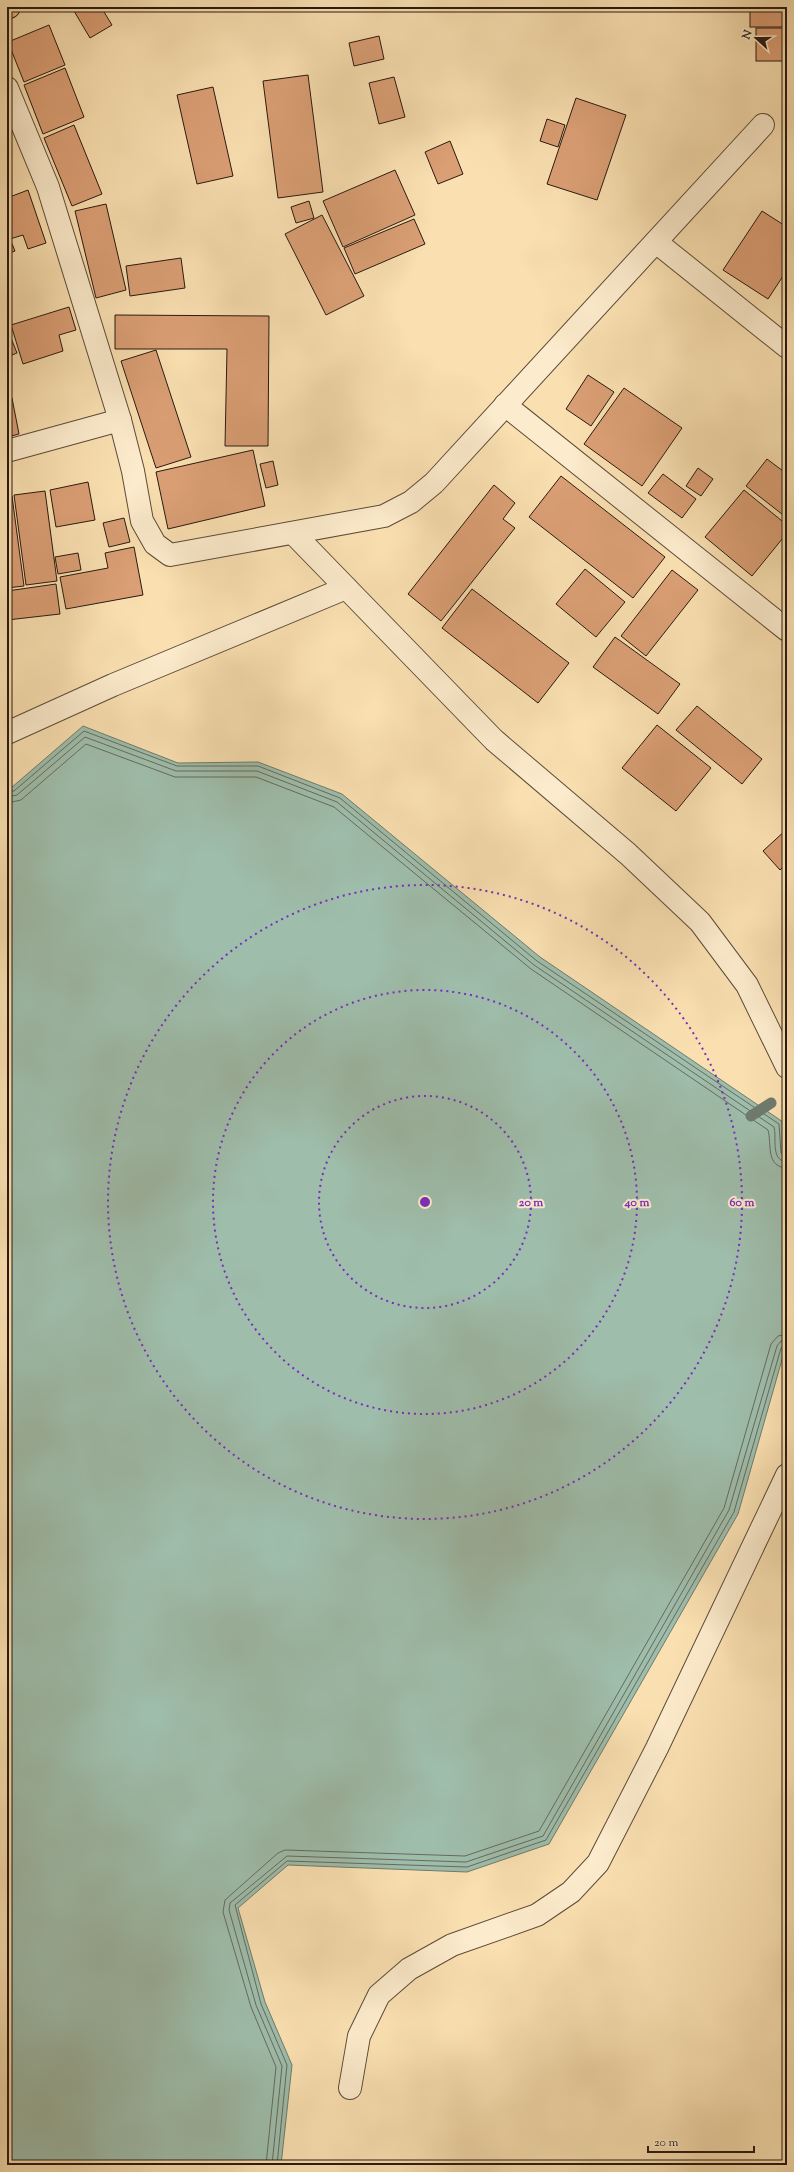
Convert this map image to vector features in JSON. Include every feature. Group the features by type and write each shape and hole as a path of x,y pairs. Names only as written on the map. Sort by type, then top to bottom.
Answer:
{"street":[{"path":"7,88 48,187 120,420 133,471 142,521 155,544 170,555 384,516 411,502 434,483 763,125"},
{"path":"656,242 787,347"},
{"path":"505,405 787,630"},
{"path":"7,451 120,420"},
{"path":"293,533 494,740 628,854 700,922 747,985 787,1068"},
{"path":"7,733 113,685 346,588"},
{"path":"350,2088 359,2036 379,1995 409,1969 452,1945 537,1915 570,1892 598,1862 657,1748 787,1475"}],"water":[{"path":"83,726 178,763 258,762 342,794 540,957 783,1122 787,1189 787,1342 738,1514 549,1844 467,1872 288,1865 238,1908 265,2002 292,2065 281,2165 7,2165 7,789 11,788"}],"building":[{"path":"80,7 101,7 112,25 90,38 74,11"},
{"path":"750,7 787,7 787,27 750,27"},
{"path":"49,25 65,65 24,82 8,42"},
{"path":"756,28 787,28 787,61 756,61"},
{"path":"379,36 384,59 354,66 349,43"},
{"path":"65,68 84,117 43,134 24,85"},
{"path":"308,75 323,192 278,198 263,81"},
{"path":"394,77 405,117 379,124 369,83"},
{"path":"213,87 233,176 197,184 177,95"},
{"path":"576,98 626,115 597,200 547,184"},
{"path":"547,119 565,125 558,147 540,141"},
{"path":"74,125 102,194 72,206 44,138"},
{"path":"450,141 463,174 438,184 425,152"},
{"path":"395,170 415,215 343,247 323,201"},
{"path":"28,190 46,243 28,249 23,235 10,239 15,251 7,254 7,198"},
{"path":"309,201 314,218 296,223 291,207"},
{"path":"106,204 126,290 96,298 75,211"},
{"path":"762,211 787,227 787,270 768,299 723,270"},
{"path":"322,215 364,296 326,315 285,234"},
{"path":"414,219 425,244 355,274 344,248"},
{"path":"181,258 185,288 130,296 126,266"},
{"path":"69,307 76,330 59,335 63,351 23,364 11,325"},
{"path":"115,315 269,316 268,446 225,446 227,349 115,349"},
{"path":"7,328 17,353 7,357"},
{"path":"156,350 191,457 156,468 121,361"},
{"path":"588,375 614,392 591,426 566,409"},
{"path":"624,388 682,428 642,486 584,444"},
{"path":"12,398 19,434 7,437 7,399"},
{"path":"253,450 265,506 168,529 156,472"},
{"path":"767,459 787,474 787,518 746,486"},
{"path":"273,461 278,485 266,488 260,464"},
{"path":"698,468 713,479 701,496 686,486"},
{"path":"663,474 696,499 682,518 648,493"},
{"path":"561,476 665,557 633,598 529,517"},
{"path":"88,482 95,520 56,527 50,490"},
{"path":"494,485 515,503 503,519 515,528 441,621 408,594"},
{"path":"744,490 787,525 787,533 752,576 705,537"},
{"path":"45,491 57,581 26,585 14,495"},
{"path":"12,496 24,586 7,588 7,497"},
{"path":"124,518 130,542 109,547 103,523"},
{"path":"134,547 143,595 66,609 60,577 108,568 105,553"},
{"path":"78,553 81,570 58,574 55,557"},
{"path":"585,569 625,602 596,637 556,604"},
{"path":"672,570 698,590 646,656 621,636"},
{"path":"56,584 60,614 7,620 7,591"},
{"path":"472,589 569,663 538,703 442,628"},
{"path":"615,637 680,684 658,714 593,667"},
{"path":"697,706 762,759 742,784 676,730"},
{"path":"657,725 711,768 676,811 622,768"},
{"path":"787,829 787,863 780,870 763,851"}],"waterway":[{"path":"751,1116 771,1103"}]}
